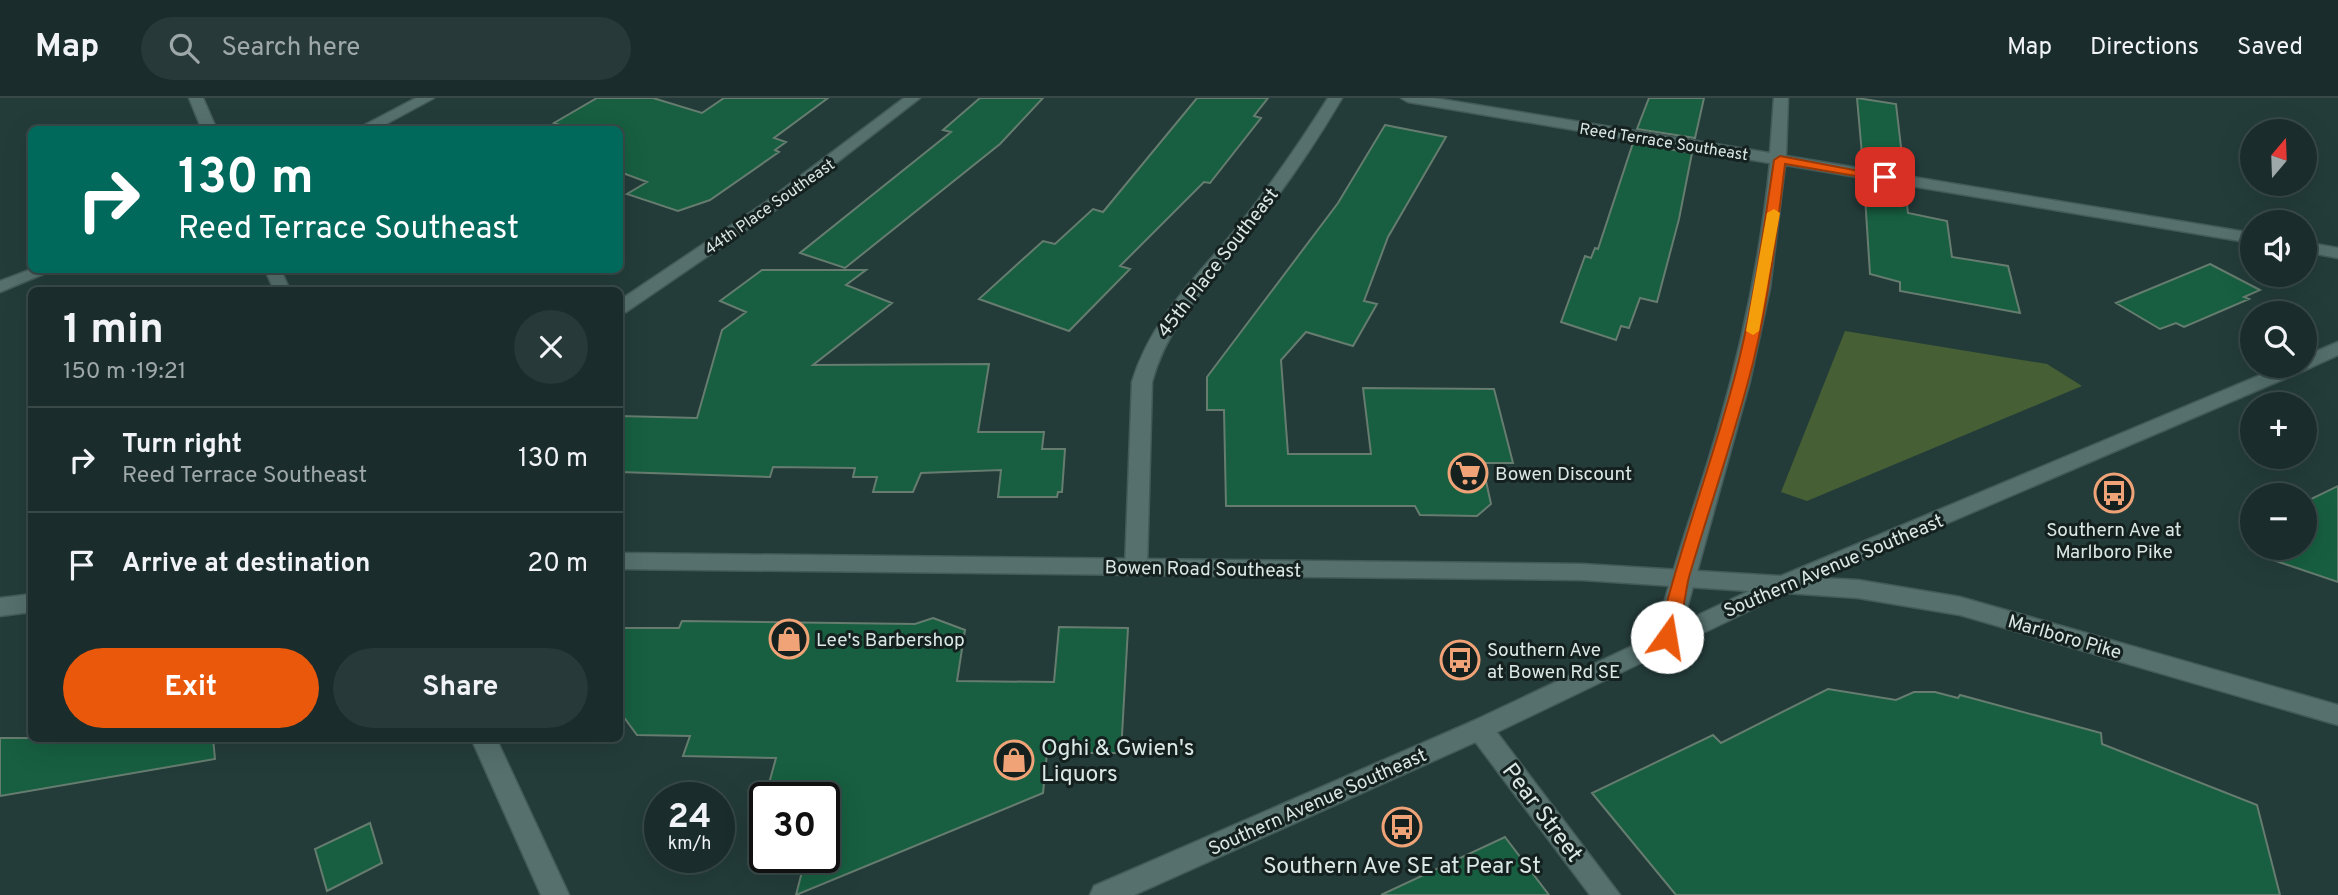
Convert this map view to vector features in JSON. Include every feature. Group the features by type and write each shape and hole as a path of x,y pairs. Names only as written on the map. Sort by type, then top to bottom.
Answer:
{"street":[{"path":"196,98 208,126"},
{"path":"370,126 427,98"},
{"name":"44th Place Southeast","path":"623,306 772,205 913,98"},
{"name":"45th Place Southeast","path":"1136,568 1142,382 1149,354 1166,323 1257,213 1299,155 1335,98"},
{"name":"Reed Terrace Southeast","path":"1408,98 2240,237"},
{"path":"1667,637 1680,578 1714,477 1746,361 1764,275 1780,160 1781,98"},
{"path":"2317,249 2338,253"},
{"path":"0,287 36,273"},
{"path":"2317,358 2338,348"},
{"name":"Southern Avenue Southeast","path":"1104,895 1480,729 1667,637 1786,583 2270,378"},
{"name":"Bowen Road Southeast","path":"623,561 1582,572 1786,583"},
{"name":"Marlboro Pike","path":"1786,583 1858,589 1960,606 2338,715"},
{"path":"0,607 28,604"},
{"name":"Pear Street","path":"1480,729 1606,895"},
{"path":"485,742 555,895"}],"green space":[{"path":"1845,331 2047,364 2082,386 1807,501 1781,492"}],"building":[{"path":"597,98 653,98 702,113 724,98 828,98 774,138 786,142 775,150 779,152 710,200 678,211 627,194 647,182 623,173 623,126 563,126 554,123"},
{"path":"980,98 1043,98 1000,144 845,268 800,253 951,132 943,130"},
{"path":"1197,98 1268,98 1254,116 1261,118 1210,183 1204,182 1120,266 1130,269 1069,331 979,299 1043,241 1055,244 1093,209 1103,212"},
{"path":"1649,98 1704,98 1695,138 1637,129"},
{"path":"1857,98 1896,104 1904,173 1863,166"},
{"path":"1385,125 1446,137 1388,237 1364,301 1377,304 1353,346 1306,332 1281,360 1288,454 1371,454 1363,388 1494,389 1513,463 1482,463 1491,504 1477,516 1420,515 1415,506 1226,506 1224,410 1207,410 1207,377 1338,203"},
{"path":"1633,143 1692,153 1679,219 1657,302 1640,298 1629,328 1621,326 1616,340 1561,322 1585,256 1591,258 1595,248 1598,249"},
{"path":"1864,181 1905,188 1908,213 1947,221 1952,257 2008,266 2020,313 1900,291 1900,282 1870,274"},
{"path":"2210,264 2240,280 2240,287 2254,287 2260,290 2244,297 2249,299 2184,327 2176,323 2160,329 2116,303"},
{"path":"762,270 866,270 846,285 892,303 813,365 989,364 978,432 1044,432 1042,449 1065,449 1062,492 1058,492 1057,497 998,497 1001,470 921,473 913,492 873,492 877,477 853,477 855,468 773,467 770,477 623,472 623,416 697,418 722,330 746,312 720,301"},
{"path":"2338,486 2338,582 2273,560 2317,560 2317,496"},
{"path":"933,618 965,630 957,681 1054,682 1059,627 1128,628 1121,753 1047,753 1043,793 796,895 802,873 840,873 840,782 769,782 776,758 683,756 690,736 637,735 623,716 623,628 679,628 682,621 915,624"},
{"path":"1828,689 1896,700 1914,692 1935,692 1958,698 1960,695 2101,733 2102,744 2257,805 2280,895 1676,895 1592,793 1713,735 1721,743"},
{"path":"0,738 28,738 28,742 213,742 215,759 0,796"},
{"path":"370,823 382,863 327,891 315,849"},
{"path":"1505,837 1549,895 1381,895"}],"slow traffic":[{"path":"1753,331 1774,213"}],"place":[{"name":"Bowen Discount","path":"1468,473"},
{"name":"Southern Ave at Marlboro Pike","path":"2114,493"},
{"name":"Lee's Barbershop","path":"789,639"},
{"name":"Southern Ave at Bowen Rd SE","path":"1460,660"},
{"name":"Oghi & Gwien's Liquors","path":"1014,760"},
{"name":"Southern Ave SE at Pear St","path":"1402,827"}],"route":[{"path":"1667,637 1680,578 1714,477 1746,361 1772,229 1780,160 1885,177"}]}
